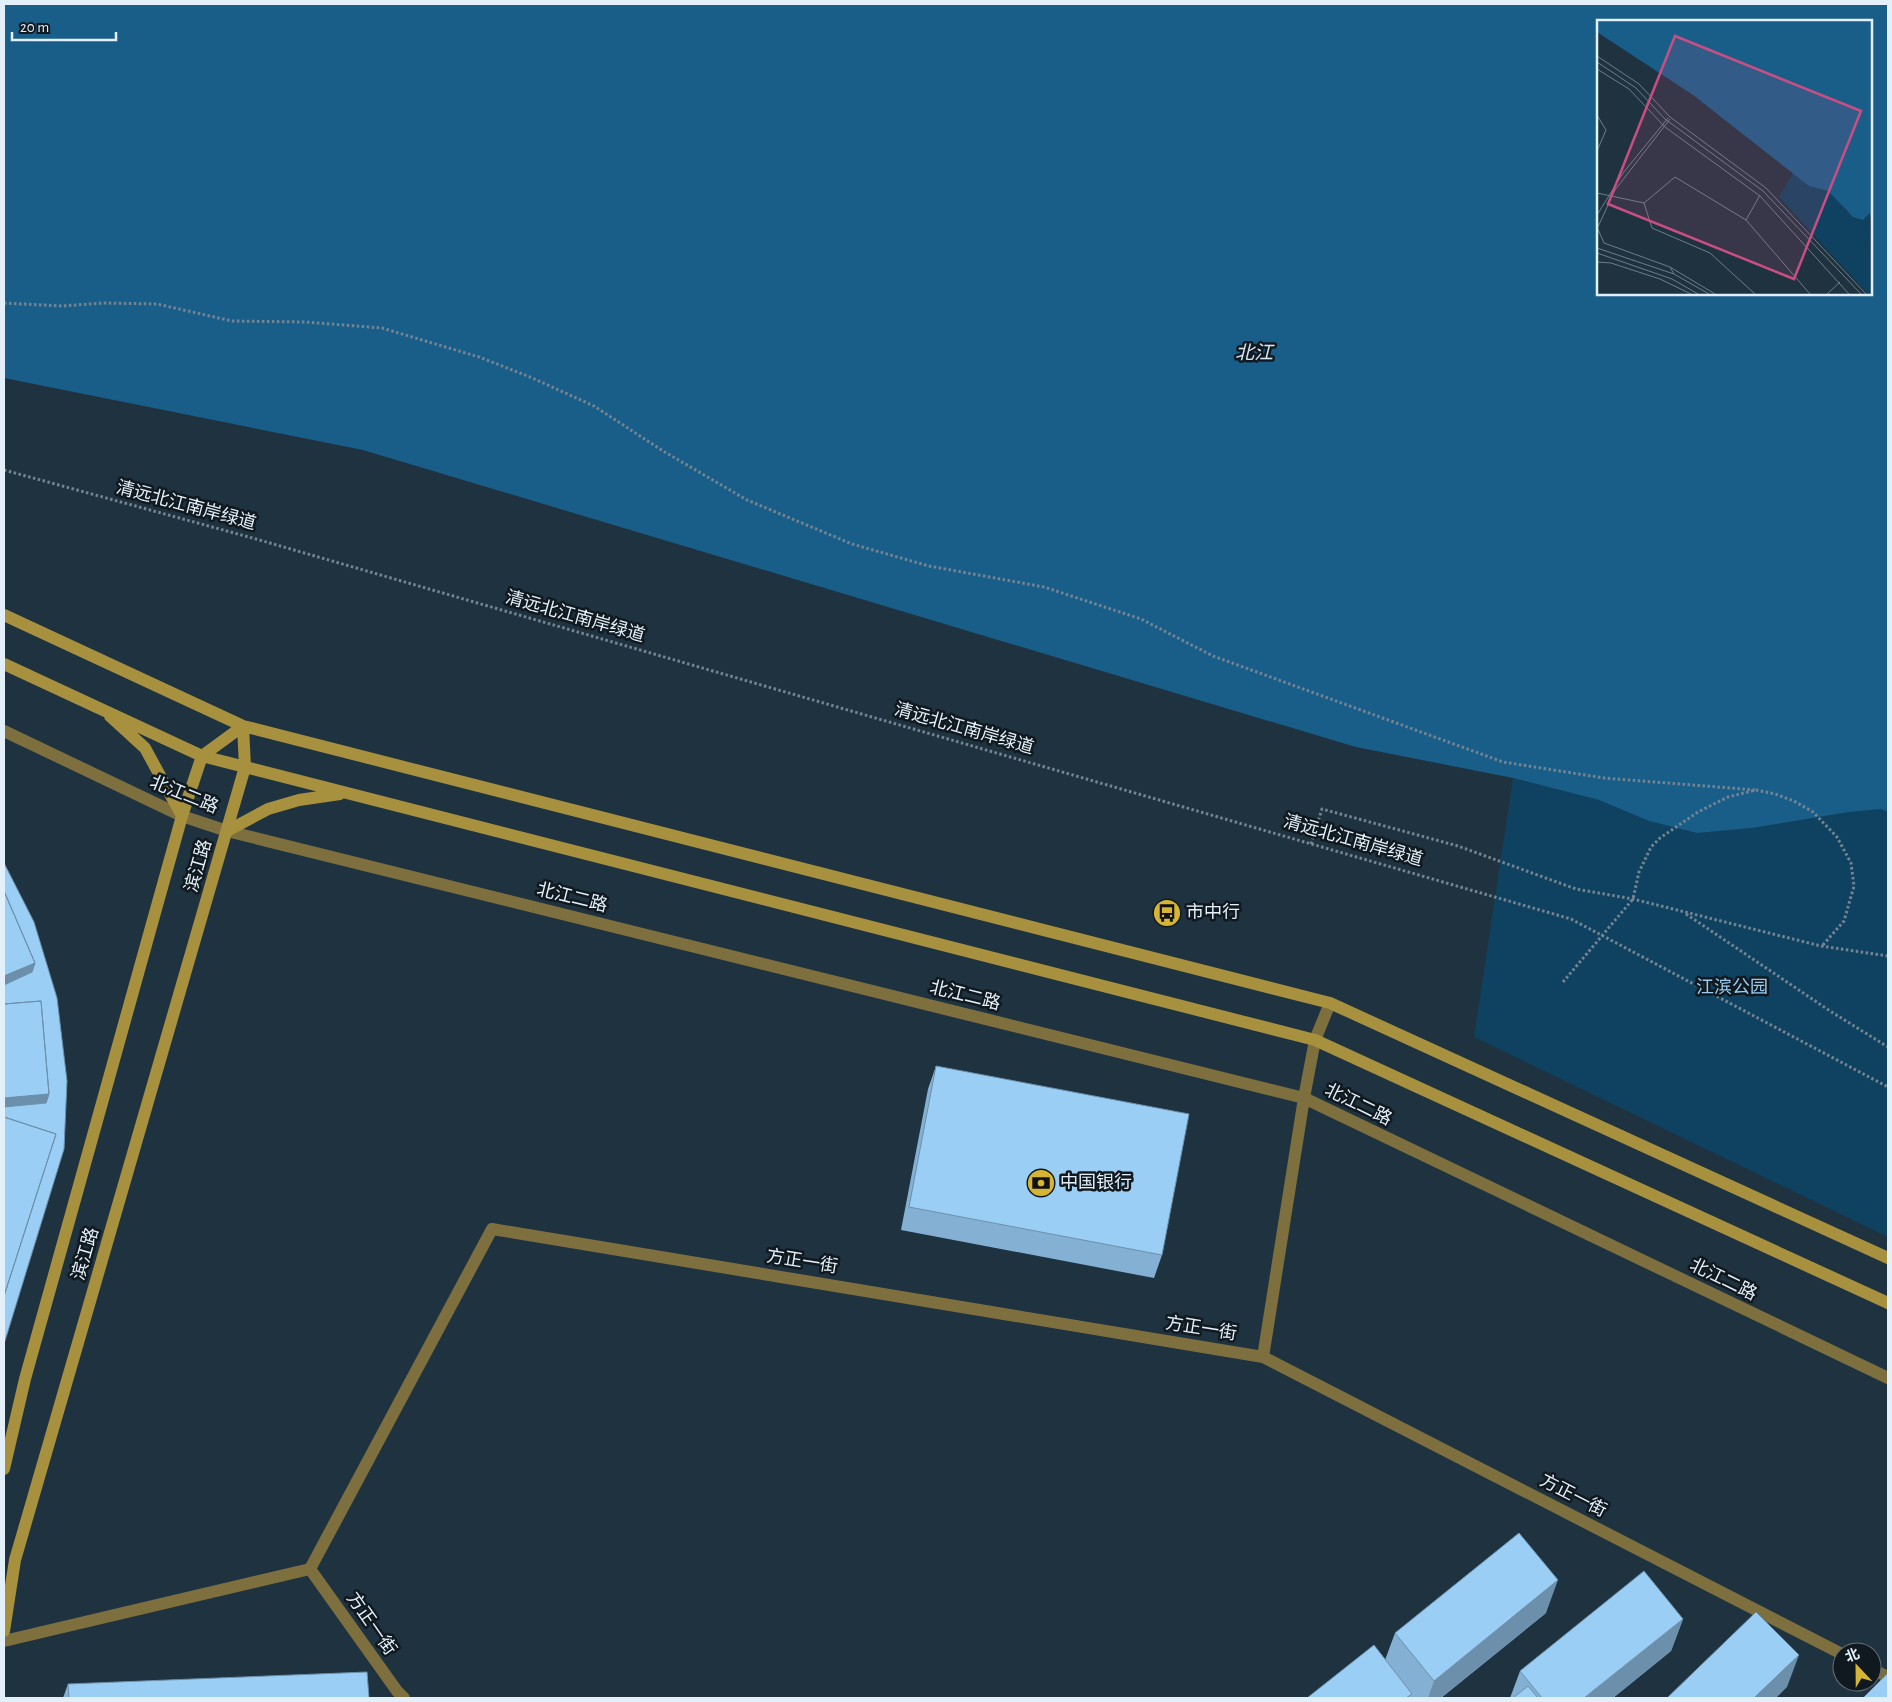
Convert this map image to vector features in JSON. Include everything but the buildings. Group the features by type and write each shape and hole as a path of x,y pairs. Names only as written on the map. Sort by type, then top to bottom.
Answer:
{"main road":[{"path":"4,615 243,726 359,754 1330,1003 1888,1258"},
{"path":"4,664 202,756 1315,1040 1888,1303"},
{"path":"101,708 145,748 182,816"},
{"path":"202,756 243,726"},
{"name":"滨江路","path":"4,1631 15,1560 245,767 243,726"},
{"name":"滨江路","path":"4,1469 24,1379 182,816 202,756"},
{"path":"227,830 268,809 299,800 347,793"}],"street":[{"name":"北江二路","path":"4,731 182,816 227,830 1304,1098 1888,1378"},
{"path":"1263,1357 1304,1098 1315,1040 1330,1003"},
{"name":"方正一街","path":"404,1698 397,1691 310,1569 492,1228 1263,1357 1832,1649"},
{"path":"4,1641 310,1569"}],"path":[{"path":"4,303 62,306 104,303 157,304 232,320 305,322 382,328 479,357 530,377 594,406 663,451 747,500 852,544 929,566 1044,587 1141,619 1213,656 1503,762 1604,778 1756,790 1775,794 1794,801 1813,812 1837,837 1851,863 1854,886 1844,921 1821,946"},
{"name":"清远北江南岸绿道","path":"4,470 256,539 1571,918 1888,1088"},
{"path":"1563,982 1633,899 1639,872 1651,847 1660,838 1698,812 1728,797 1756,790"},
{"path":"1311,844 1322,809 1458,846 1576,889 1633,899 1821,946 1888,956"},
{"path":"1683,912 1830,1011 1888,1047"}],"green space":[{"name":"江滨公园","path":"1513,778 1599,800 1649,821 1697,833 1752,828 1849,812 1881,809 1888,812 1888,1237 1474,1037"}],"water":[{"name":"北江","path":"4,4 1888,4 1888,812 1881,809 1849,812 1752,828 1697,833 1649,821 1599,800 1513,778 1356,747 363,450 4,378"}],"place":[{"name":"市中行","path":"1167,913"},
{"name":"中国银行","path":"1041,1183"}]}
